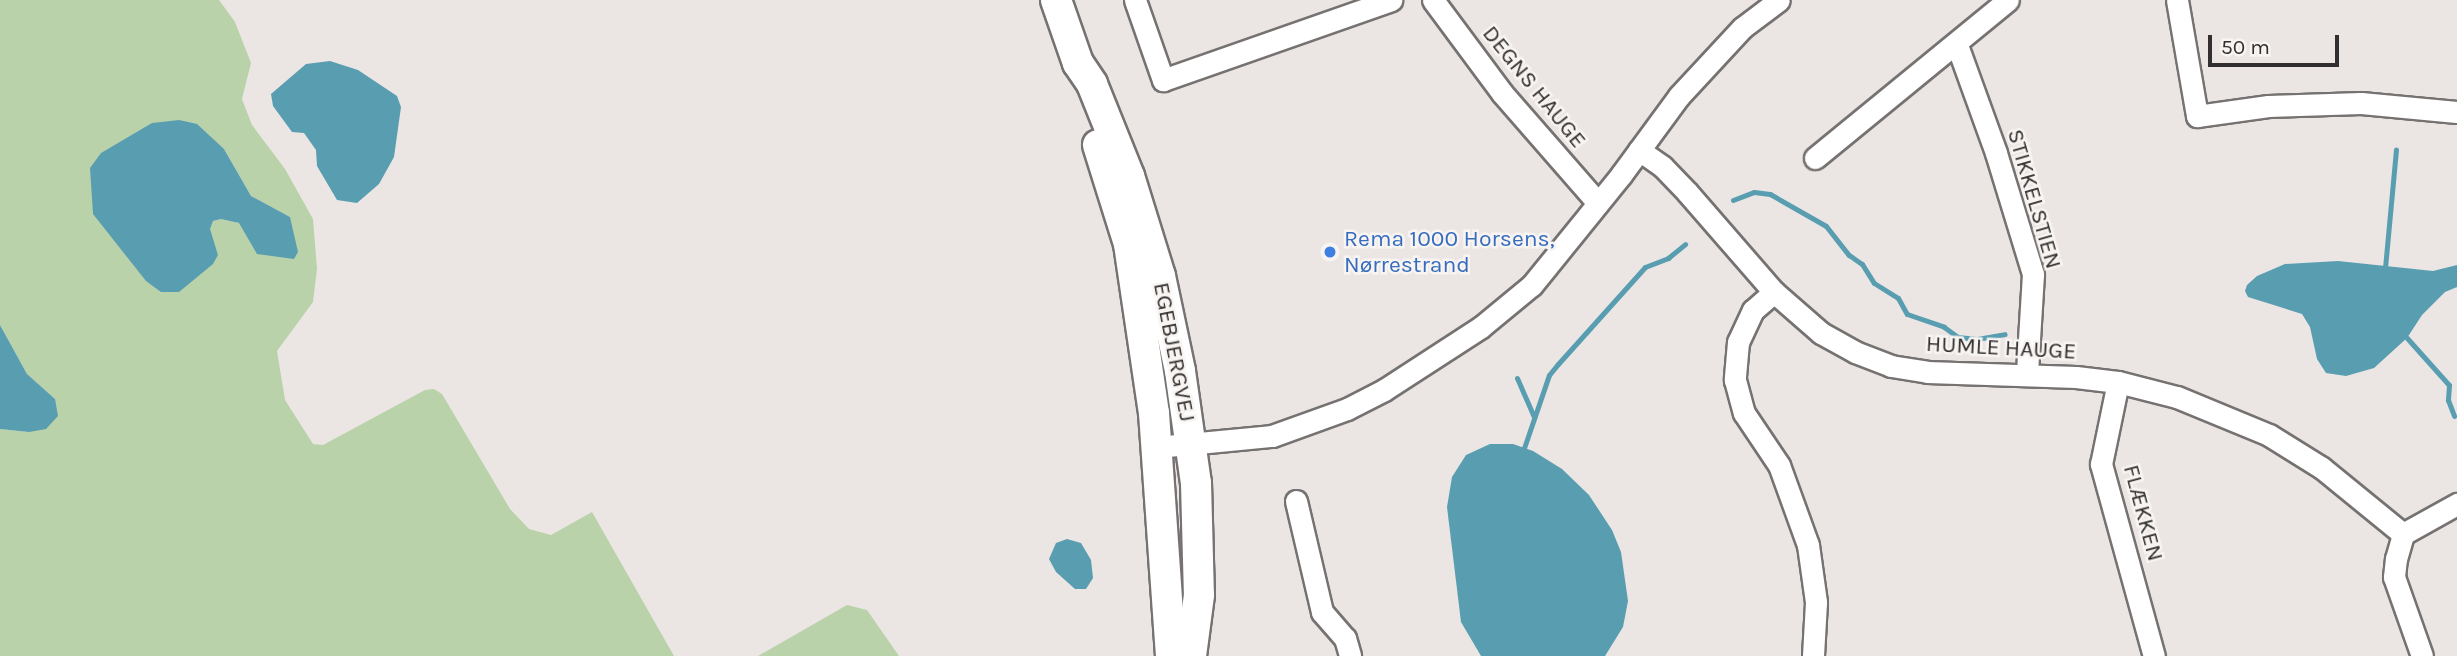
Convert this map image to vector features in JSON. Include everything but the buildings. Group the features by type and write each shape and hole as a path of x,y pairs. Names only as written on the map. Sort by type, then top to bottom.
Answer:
{"street":[{"name":"EGEBJERGVEJ","path":"1056,0 1078,63 1092,84 1110,126 1146,227 1165,303 1192,443 1199,595 1191,656"},
{"path":"1135,0 1163,80 1391,0"},
{"name":"DEGNS HAUGE","path":"1433,0 1502,93 1598,203"},
{"path":"1157,447 1272,436 1347,409 1384,390 1481,327 1532,285 1697,77 1742,28 1779,0"},
{"path":"1815,158 1957,45 2008,0"},
{"path":"2176,0 2197,116 2268,106 2361,103 2457,112"},
{"name":"STIKKELSTIEN","path":"1957,45 1996,153 2033,274 2027,373"},
{"name":"EGEBJERGVEJ","path":"1078,63 1080,87 1129,244 1157,447 1171,656"},
{"name":"HUMLE HAUGE","path":"1640,150 1664,167 1774,292 1821,332 1856,352 1891,366 1927,372 2027,373 2118,383 2213,409 2269,435 2322,468 2403,534"},
{"path":"1129,244 1140,266 1170,428 1180,441 1192,443"},
{"path":"1774,292 1753,310 1738,342 1735,380 1744,413 1779,465 1808,545 1816,602 1813,656"},
{"name":"FLÆKKEN","path":"2118,383 2101,464 2154,656"},
{"path":"1296,501 1322,612 1345,639 1350,656"},
{"path":"2422,656 2394,577 2403,534 2457,504"}],"green space":[{"path":"0,0 219,0 235,22 251,63 242,99 252,125 285,169 313,219 317,269 313,302 277,351 285,400 313,444 323,445 425,390 434,389 442,394 510,509 529,529 551,535 592,512 674,656 0,656 0,429 29,432 55,399 27,374 0,325","holes":["224,149 251,196 290,217 239,223 221,219 213,221 209,229 218,255 146,281"]},
{"path":"847,605 867,610 899,656 758,656"}],"water":[{"path":"330,61 358,70 397,96 401,107 394,157 379,184 357,203 337,200 317,166 316,150 304,133 292,132 273,106 271,94 306,64"},
{"path":"179,120 197,124 224,149 251,196 290,217 298,252 294,259 257,254 239,223 221,219 213,221 210,229 218,255 213,264 179,292 161,292 146,281 93,214 90,168 101,153 152,123"},
{"path":"2338,261 2433,271 2457,265 2457,287 2445,292 2422,315 2407,338 2374,368 2346,376 2326,373 2317,359 2310,327 2302,314 2248,297 2245,291 2247,285 2257,276 2285,264"},
{"path":"0,325 27,374 55,399 58,416 46,429 29,432 0,429"},
{"path":"1490,444 1513,444 1533,451 1562,469 1589,495 1612,530 1621,552 1628,601 1623,627 1605,656 1481,656 1461,622 1447,507 1452,477 1466,455"},
{"path":"1067,539 1081,543 1091,560 1093,578 1086,589 1075,589 1056,572 1049,559 1056,543"}],"waterway":[{"path":"2385,268 2396,150"},
{"path":"1733,200 1754,192 1770,194 1826,226 1849,255 1862,264 1874,283 1898,298 1907,314 1944,327 1958,337 1977,339 2005,334"},
{"path":"1524,448 1549,375 1645,267 1668,258 1685,244"},
{"path":"2407,338 2449,385 2448,400 2454,416"},
{"path":"1517,378 1534,417"}],"place":[{"name":"Rema 1000 Horsens, Nørrestrand","path":"1330,252"}]}
